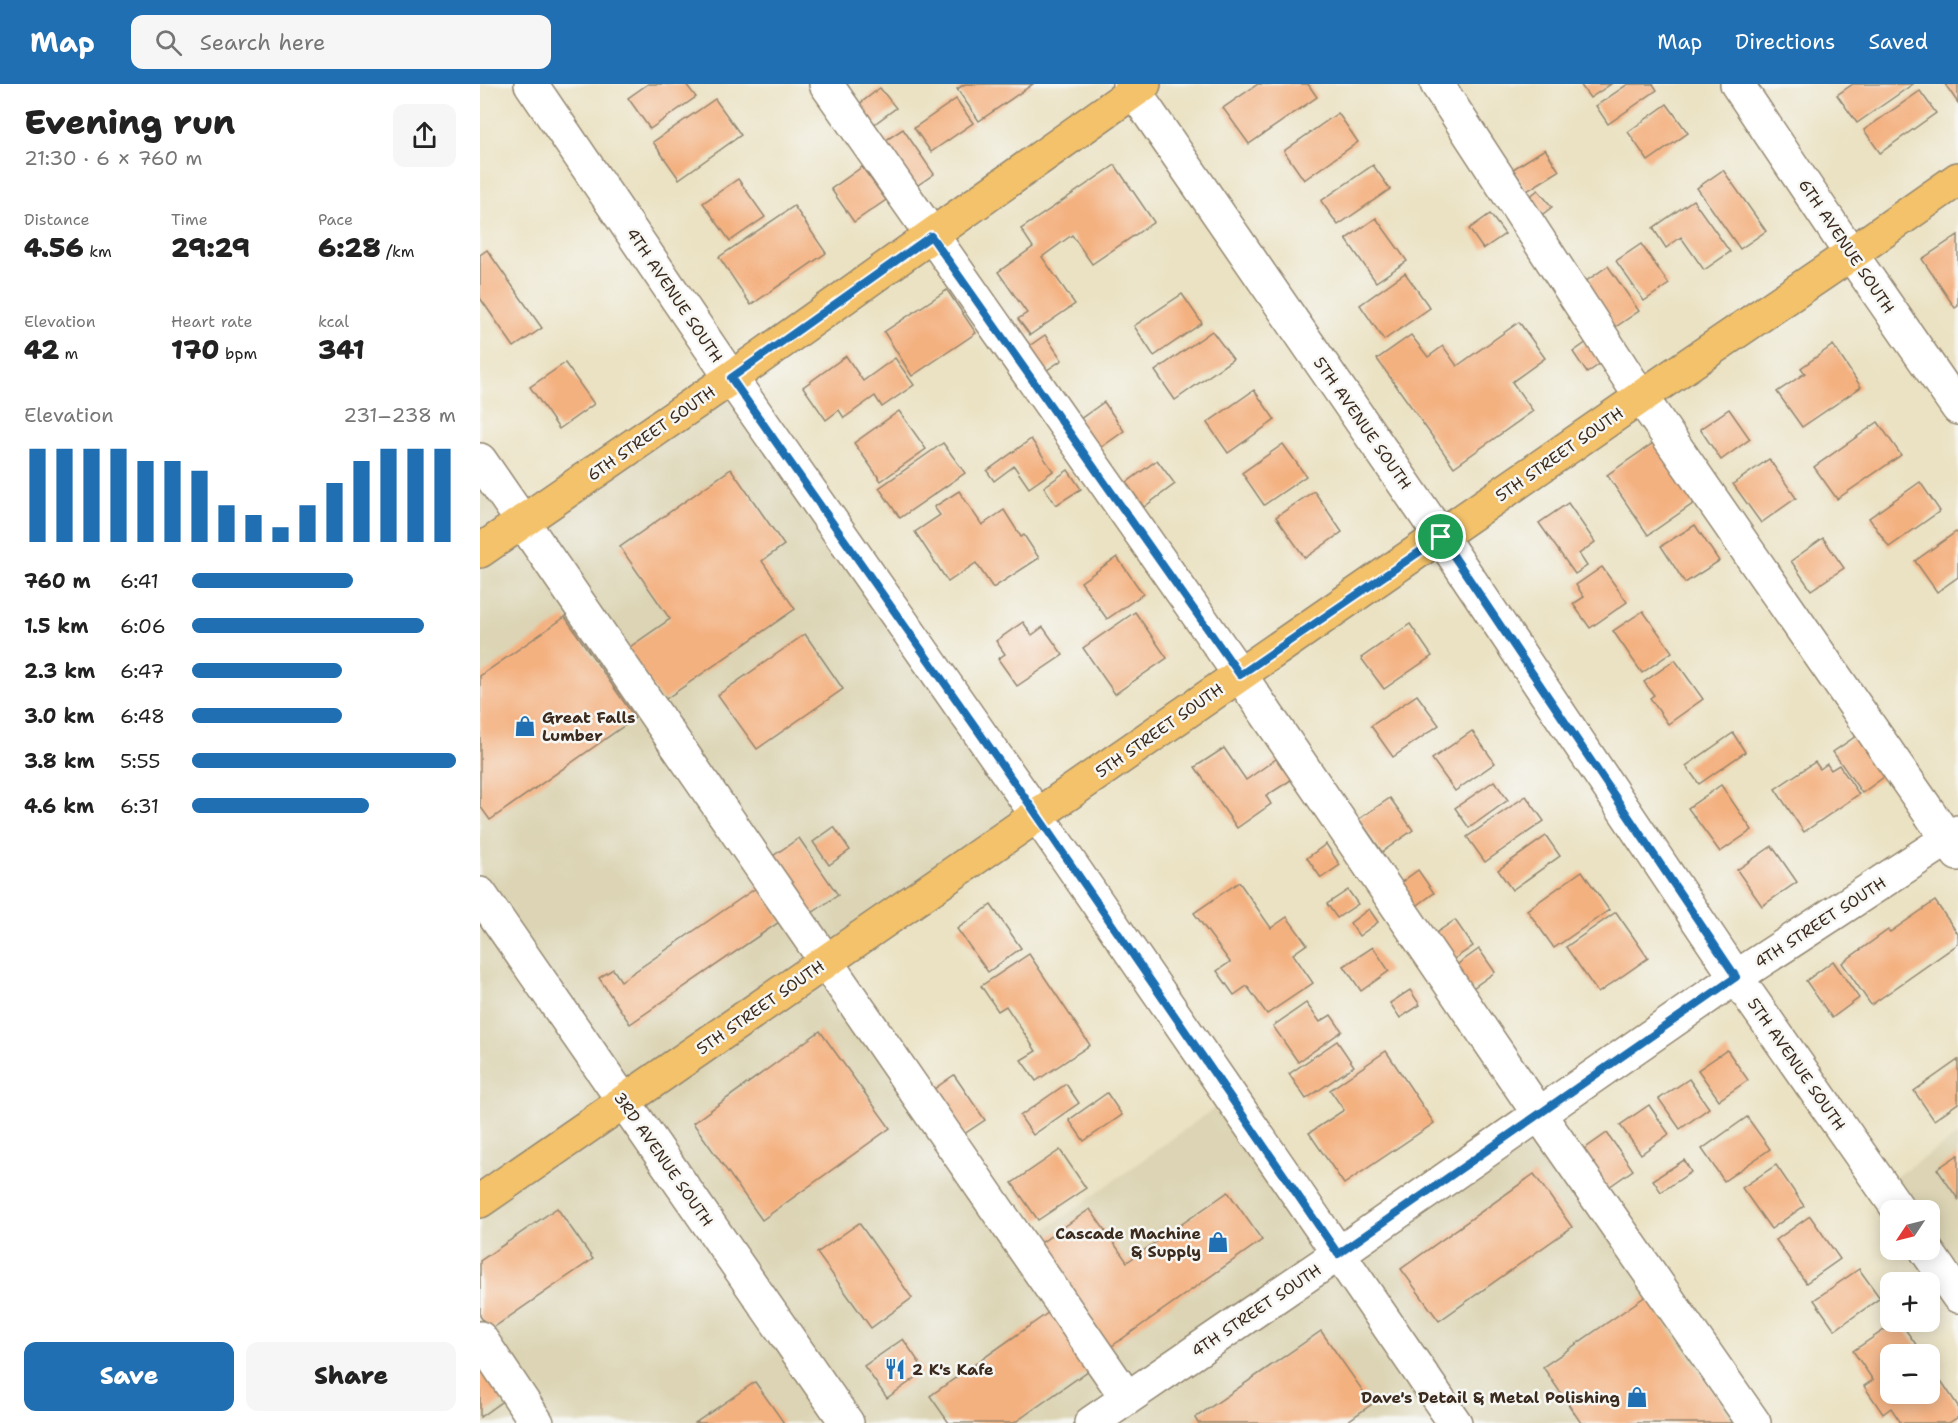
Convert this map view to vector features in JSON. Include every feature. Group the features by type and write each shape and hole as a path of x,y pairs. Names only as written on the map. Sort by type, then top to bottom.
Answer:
{"main road":[{"name":"6TH STREET SOUTH","path":"480,551 731,378 1136,86"},
{"name":"5TH STREET SOUTH","path":"480,1201 1958,179"}],"street":[{"name":"4TH AVENUE SOUTH","path":"531,84 731,378 1037,815 1455,1423"},
{"path":"826,84 1240,675 1539,1114 1754,1423"},
{"path":"1437,84 1641,397 1955,841"},
{"name":"6TH AVENUE SOUTH","path":"1737,84 1958,408"},
{"name":"5TH AVENUE SOUTH","path":"1136,86 1736,977 1892,1200"},
{"path":"480,460 1127,1398"},
{"name":"4TH STREET SOUTH","path":"1091,1423 1736,977 1955,841"},
{"name":"3RD AVENUE SOUTH","path":"480,894 847,1423"},
{"path":"1933,1260 1958,1296"},
{"path":"480,1338 537,1423"}],"shaded area":[{"path":"731,378 1037,815 826,962 1023,1246 1230,1097 1338,1254 1539,1114 1754,1423 480,1423 480,460 522,522"},
{"path":"1958,1135 1958,1296 1935,1260 1940,1260 1940,1200 1892,1200 1881,1186"}],"building":[{"path":"648,84 686,84 696,97 650,129 628,98"},
{"path":"965,84 1033,84 979,121 957,89"},
{"path":"1258,84 1308,84 1317,97 1249,144 1223,108"},
{"path":"1580,84 1611,84 1590,98"},
{"path":"1628,84 1653,84 1657,90 1608,124 1596,106"},
{"path":"1853,84 1913,84 1857,123 1837,95"},
{"path":"1945,84 1958,84 1958,103"},
{"path":"880,88 896,108 873,125 858,105"},
{"path":"1920,91 1936,113 1880,153 1864,130"},
{"path":"715,99 741,135 679,179 653,142"},
{"path":"956,99 973,123 931,152 914,128"},
{"path":"1667,104 1688,133 1648,161 1628,132"},
{"path":"1338,113 1358,142 1304,180 1284,151"},
{"path":"903,129 934,174 915,187 883,142"},
{"path":"1545,149 1559,171 1527,191 1513,169"},
{"path":"1115,165 1154,222 1092,264 1072,235 1042,257 1075,304 1030,335 1018,319 1027,313 998,272 1033,247 1021,229"},
{"path":"1373,165 1390,189 1338,225 1321,201"},
{"path":"862,167 886,200 854,222 831,189"},
{"path":"1723,170 1766,231 1740,249 1697,188"},
{"path":"738,179 765,217 730,241 703,203"},
{"path":"1538,190 1552,207 1534,221 1521,203"},
{"path":"1693,200 1730,252 1704,270 1681,237 1666,248 1653,228"},
{"path":"794,206 826,253 751,305 719,257"},
{"path":"1490,214 1505,234 1483,249 1469,229"},
{"path":"1376,218 1407,261 1376,282 1346,239"},
{"path":"1958,235 1958,306 1955,308 1922,259"},
{"path":"1641,244 1669,284 1644,301 1616,261"},
{"path":"487,250 542,328 514,347 480,298 480,255"},
{"path":"1608,266 1639,311 1614,328 1582,284"},
{"path":"1405,273 1430,308 1384,340 1360,305"},
{"path":"947,290 976,333 912,376 884,332"},
{"path":"1182,294 1202,323 1154,356 1134,326"},
{"path":"1519,322 1545,358 1512,382 1533,411 1454,467 1377,359 1411,335 1428,357 1443,346 1457,366"},
{"path":"1212,331 1233,359 1175,400 1155,371"},
{"path":"1045,335 1062,360 1041,374 1025,349"},
{"path":"1587,342 1601,363 1587,373 1573,352"},
{"path":"1833,345 1861,387 1802,427 1777,392 1805,373 1801,368"},
{"path":"846,356 863,381 895,358 914,385 882,407 875,396 844,418 839,410 826,420 803,387"},
{"path":"565,363 594,404 559,429 530,387"},
{"path":"1254,390 1275,420 1228,453 1207,423"},
{"path":"1104,402 1124,431 1096,451 1076,422"},
{"path":"1729,409 1750,439 1721,460 1700,429"},
{"path":"899,411 926,449 881,481 854,443"},
{"path":"1878,422 1901,455 1837,499 1814,467"},
{"path":"1031,439 1053,471 1029,488 1014,466 994,481 987,471"},
{"path":"1659,439 1700,499 1648,535 1607,475"},
{"path":"943,443 965,473 900,518 879,488"},
{"path":"1283,444 1306,476 1264,505 1242,473"},
{"path":"1769,459 1796,498 1761,523 1733,484"},
{"path":"1157,460 1175,484 1144,507 1126,483"},
{"path":"731,469 784,545 762,561 795,609 663,701 627,649 670,619 620,547"},
{"path":"1068,470 1081,489 1056,505 1044,487"},
{"path":"1920,482 1940,511 1889,547 1869,518"},
{"path":"959,491 982,525 1004,510 1021,537 1024,535 1039,558 993,588 976,563 948,582 915,532 940,515 934,507"},
{"path":"1314,491 1342,532 1305,558 1276,517"},
{"path":"1568,503 1595,542 1579,554 1587,566 1575,574 1539,523"},
{"path":"1695,525 1719,561 1685,583 1661,546"},
{"path":"1956,532 1958,534 1958,577 1937,592 1915,561"},
{"path":"1823,538 1844,568 1811,590 1791,561"},
{"path":"1117,557 1143,594 1107,619 1081,582"},
{"path":"1602,567 1627,602 1590,628 1573,604 1584,597 1576,585"},
{"path":"1643,611 1672,652 1642,673 1613,631"},
{"path":"1135,612 1167,658 1115,694 1083,648"},
{"path":"565,617 635,718 490,820 480,806 480,676"},
{"path":"1023,622 1032,635 1043,627 1063,655 1017,686 998,659 1005,654 996,641"},
{"path":"1410,624 1432,656 1384,689 1361,658"},
{"path":"805,634 843,689 757,749 718,695"},
{"path":"1675,660 1703,699 1668,724 1650,698 1654,695 1644,682"},
{"path":"1417,695 1439,725 1393,757 1371,726"},
{"path":"1472,731 1495,763 1455,791 1432,759"},
{"path":"1733,733 1745,752 1699,784 1686,766"},
{"path":"1859,734 1888,774 1862,793 1833,752"},
{"path":"1224,748 1246,780 1276,759 1291,780 1266,796 1271,804 1237,828 1195,767"},
{"path":"1815,762 1820,769 1827,764 1831,770 1839,765 1859,794 1804,832 1775,789"},
{"path":"1494,781 1508,800 1469,828 1455,808"},
{"path":"1721,785 1752,830 1720,852 1688,808"},
{"path":"1526,796 1544,821 1485,862 1467,837"},
{"path":"1390,798 1413,830 1382,852 1359,819"},
{"path":"834,827 850,850 829,865 813,842"},
{"path":"1546,836 1560,856 1512,890 1498,870"},
{"path":"799,838 838,895 809,915 770,858"},
{"path":"1326,844 1340,865 1321,878 1307,858"},
{"path":"1772,846 1797,882 1762,906 1737,870"},
{"path":"1418,870 1434,893 1411,910 1395,887"},
{"path":"1582,871 1609,910 1554,948 1527,910"},
{"path":"1239,882 1271,928 1287,917 1307,944 1293,954 1313,983 1267,1014 1247,986 1234,995 1217,971 1230,962 1194,913"},
{"path":"759,886 782,920 630,1024 599,978 613,969 621,981"},
{"path":"1348,890 1358,904 1337,918 1327,904"},
{"path":"1935,901 1958,934 1958,944 1871,1005 1842,963 1888,930 1890,932"},
{"path":"991,905 1021,948 988,972 957,929"},
{"path":"1369,909 1378,922 1359,936 1350,923"},
{"path":"1616,912 1648,958 1598,993 1566,947"},
{"path":"1455,920 1473,946 1448,963 1430,937"},
{"path":"1373,947 1389,971 1361,991 1344,966"},
{"path":"1479,949 1495,972 1470,990 1454,967"},
{"path":"1029,954 1090,1045 1036,1081 1021,1060 1036,1051 1006,1006 998,1011 981,986"},
{"path":"1833,961 1859,998 1832,1018 1806,981"},
{"path":"1410,990 1420,1005 1400,1018 1390,1003"},
{"path":"1306,1003 1320,1022 1331,1015 1342,1031 1298,1062 1273,1026"},
{"path":"820,1031 890,1128 762,1220 693,1123"},
{"path":"1337,1041 1354,1066 1306,1099 1289,1074"},
{"path":"1727,1050 1748,1080 1719,1100 1698,1070"},
{"path":"1386,1051 1434,1123 1344,1184 1309,1133 1344,1110 1330,1090"},
{"path":"1958,1060 1958,1103 1934,1120 1914,1091"},
{"path":"954,1075 985,1120 961,1136 930,1092"},
{"path":"1689,1079 1709,1108 1680,1129 1659,1099"},
{"path":"1066,1084 1079,1103 1033,1135 1020,1116"},
{"path":"1107,1093 1122,1115 1084,1141 1069,1120"},
{"path":"1649,1105 1669,1134 1641,1154 1620,1125"},
{"path":"1747,1117 1770,1149 1724,1181 1702,1149"},
{"path":"1607,1133 1633,1170 1606,1189 1580,1152"},
{"path":"1060,1150 1086,1188 1038,1220 1012,1183"},
{"path":"1958,1155 1958,1199 1937,1169"},
{"path":"1684,1160 1691,1172 1661,1192 1653,1180"},
{"path":"1776,1165 1804,1206 1771,1229 1742,1188"},
{"path":"1534,1174 1572,1227 1439,1321 1401,1269"},
{"path":"1228,1192 1262,1240 1109,1348 1038,1245 1090,1209 1127,1262"},
{"path":"557,1208 593,1259 490,1330 480,1316 480,1261"},
{"path":"1810,1216 1840,1259 1806,1283 1776,1240"},
{"path":"859,1223 912,1298 871,1328 817,1253"},
{"path":"1859,1269 1880,1298 1835,1330 1814,1300"},
{"path":"1646,1296 1734,1423 1581,1423 1543,1367"},
{"path":"1052,1310 1092,1368 1014,1423 949,1423 930,1396"},
{"path":"1321,1331 1372,1404 1345,1423 1198,1423 1195,1418"},
{"path":"1881,1332 1907,1332 1916,1344 1880,1344 1880,1404 1940,1404 1940,1383 1942,1382 1958,1406 1958,1417 1949,1423 1901,1423 1891,1408 1883,1414 1864,1386 1873,1380 1853,1351"},
{"path":"903,1339 925,1371 887,1398 864,1366"},
{"path":"480,1356 508,1397 480,1417"},
{"path":"755,1382 784,1423 695,1423"}],"place":[{"name":"Great Falls Lumber","path":"525,726"},
{"name":"Cascade Machine & Supply","path":"1218,1242"},
{"name":"2 K's Kafe","path":"895,1369"},
{"name":"Dave's Detail & Metal Polishing","path":"1637,1397"}],"route":[{"path":"931,236 1240,675 1441,537 1736,977 1338,1254 1037,815 731,378 931,236"}]}
